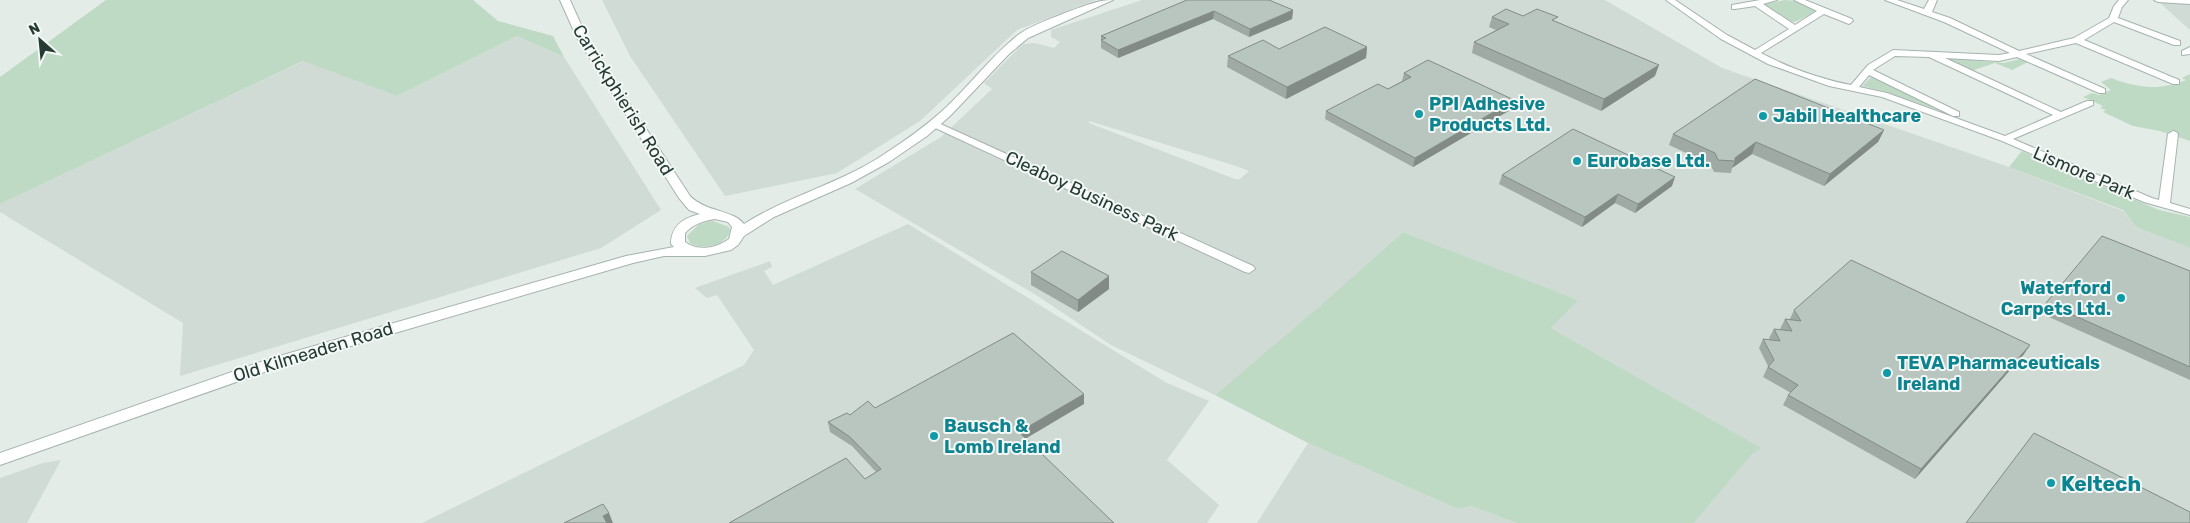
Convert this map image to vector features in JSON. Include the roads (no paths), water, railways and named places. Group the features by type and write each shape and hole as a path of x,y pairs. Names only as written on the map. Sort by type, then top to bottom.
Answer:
{"street":[{"name":"Carrickphierish Road","path":"565,0 570,16 582,38 685,198 694,208 720,216"},
{"path":"720,216 736,222 738,234 758,220 790,204 860,174 904,147 934,124 1005,52 1022,38 1054,21 1108,0"},
{"name":"Lismore Park","path":"1670,0 1718,34 1754,54 1825,82 1888,96 1973,127 2164,205 2190,212"},
{"path":"1735,7 1774,0"},
{"path":"1798,0 1849,21"},
{"path":"1889,0 1953,22 2018,54 2102,91"},
{"path":"1927,13 1933,0"},
{"path":"1853,89 1868,70 1890,54 1924,52 1995,58 2077,40 2100,29 2113,19 2118,6 2124,0"},
{"path":"2158,0 2190,2"},
{"path":"1756,3 1794,28"},
{"path":"1754,54 1823,11"},
{"path":"2113,19 2177,43"},
{"path":"2077,40 2176,82"},
{"path":"1924,52 2060,116"},
{"name":"Lismore Park","path":"1868,70 1956,114 1973,127"},
{"name":"Lismore Park","path":"2005,140 2090,103"},
{"name":"Cleaboy Business Park","path":"934,124 1249,269"},
{"path":"2164,205 2172,134"},
{"path":"685,198 690,215 680,231 678,244 690,251"},
{"path":"720,216 759,213 790,204"},
{"name":"Old Kilmeaden Road","path":"631,259 665,244 699,218 720,216"},
{"name":"Old Kilmeaden Road","path":"0,459 283,360 631,259 664,252 703,252 719,249 732,242 738,234"}],"place":[{"name":"PPI Adhesive Products Ltd.","path":"1419,114"},
{"name":"Jabil Healthcare","path":"1763,116"},
{"name":"Eurobase Ltd.","path":"1577,161"},
{"name":"Waterford Carpets Ltd.","path":"2121,298"},
{"name":"TEVA Pharmaceuticals Ireland","path":"1887,373"},
{"name":"Bausch & Lomb Ireland","path":"934,436"},
{"name":"Keltech","path":"2051,483"}]}
